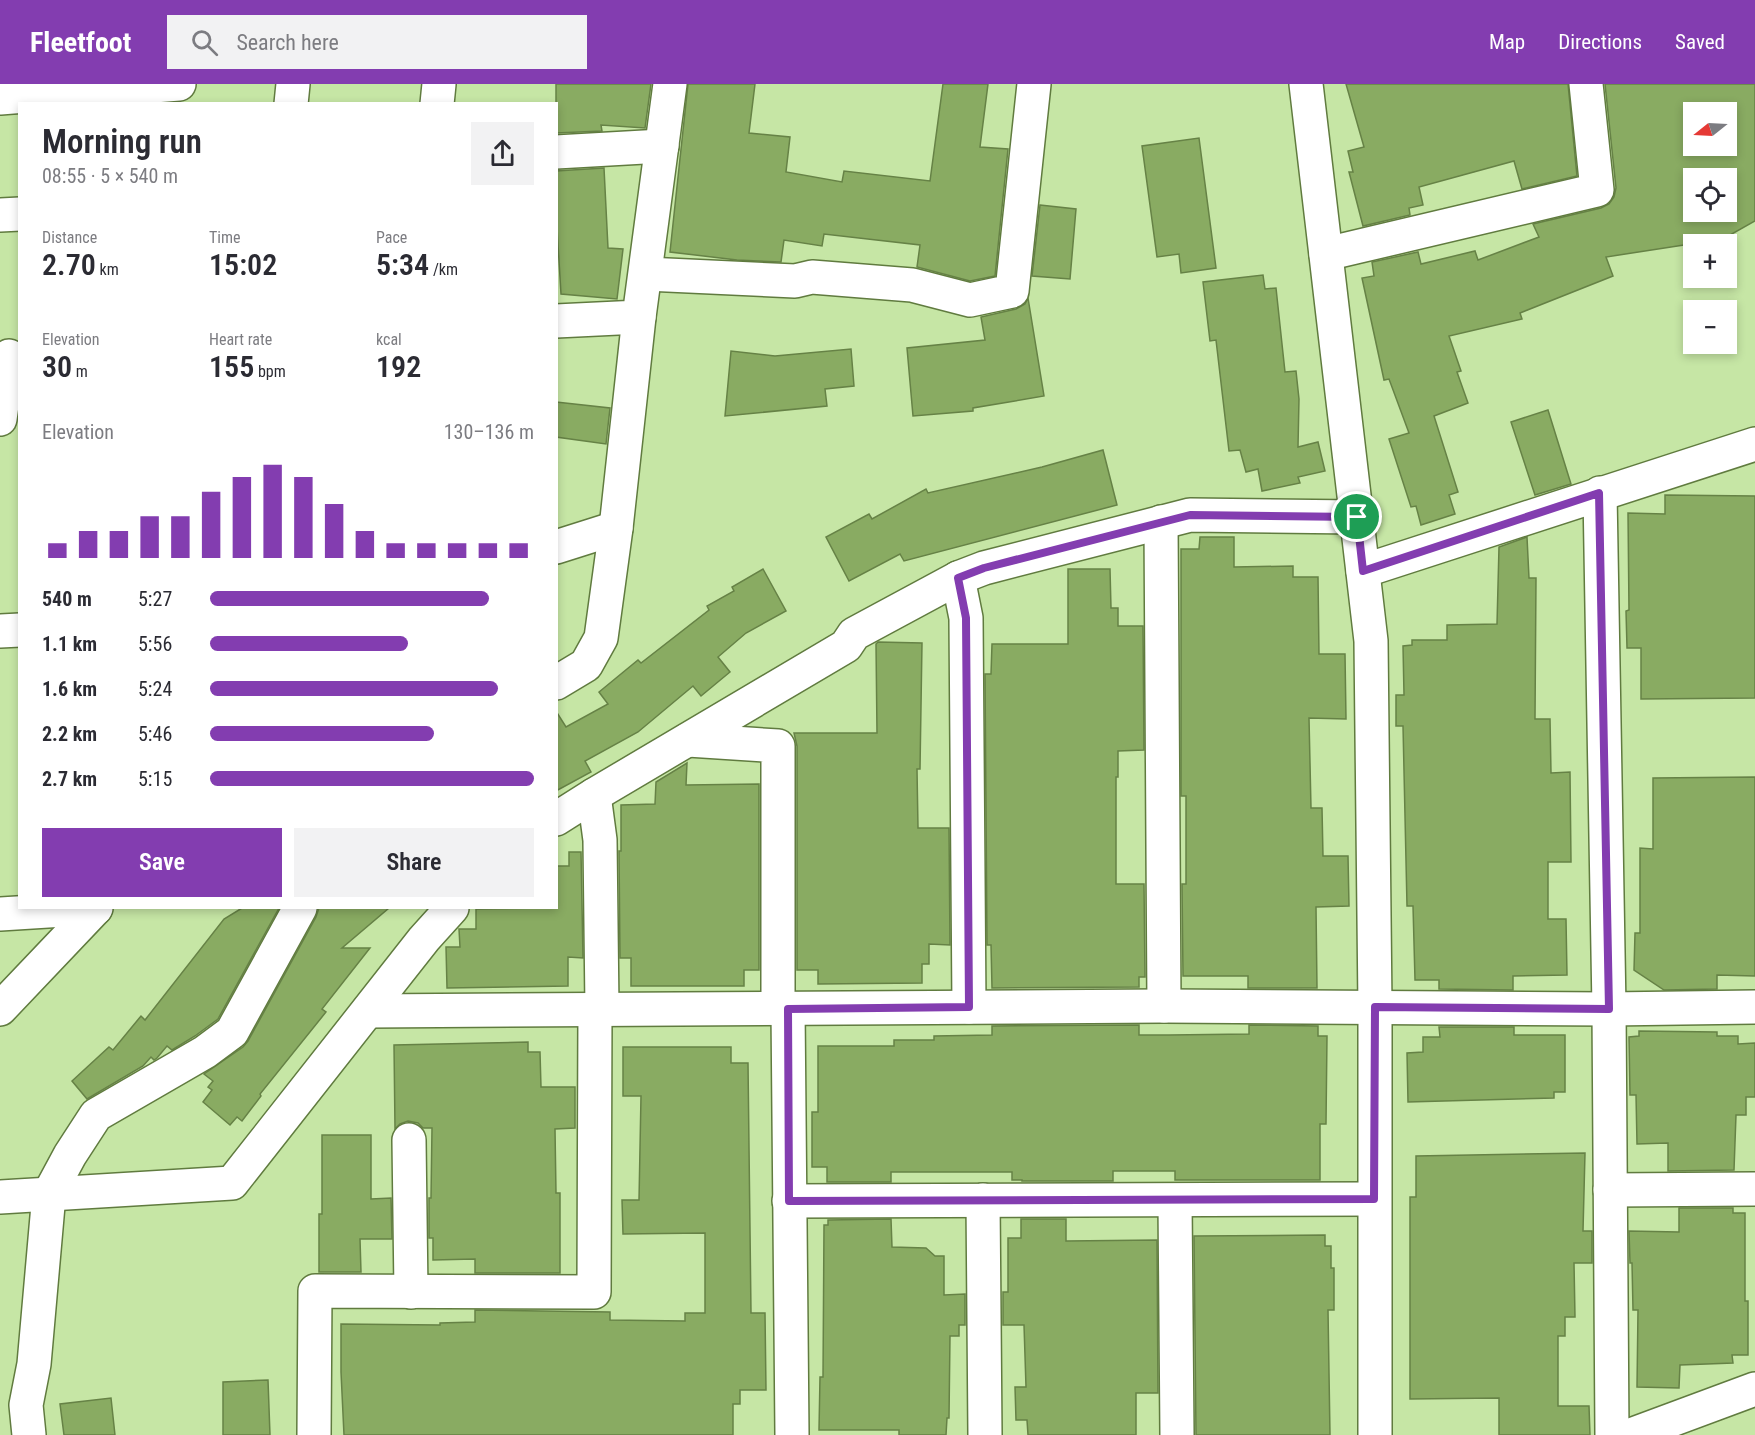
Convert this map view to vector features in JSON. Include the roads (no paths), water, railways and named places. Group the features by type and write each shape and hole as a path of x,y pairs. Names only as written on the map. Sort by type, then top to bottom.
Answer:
{"street":[{"path":"0,98 179,84"},
{"path":"291,102 293,84"},
{"path":"437,102 439,84"},
{"path":"558,682 586,665 601,638 616,528 639,317 670,84"},
{"path":"646,274 795,281 812,277 912,285 970,300 1012,291 1034,84"},
{"path":"1306,84 1371,641 1375,1007 1375,1435"},
{"path":"1326,254 1597,190 1586,84"},
{"path":"558,152 662,146"},
{"path":"0,215 18,214"},
{"path":"558,321 639,317"},
{"path":"0,419 10,355"},
{"path":"1363,571 1755,444"},
{"path":"1599,493 1609,1009 1612,1435"},
{"path":"558,818 846,646 854,634 958,578 995,565 1190,515 1357,517"},
{"path":"1161,522 1164,1006"},
{"path":"558,546 616,528"},
{"path":"958,578 966,618 969,1007"},
{"path":"0,631 18,630"},
{"path":"688,740 778,746 792,1435"},
{"path":"314,1435 315,1291 594,1292 600,840 594,795"},
{"path":"14,911 68,909"},
{"path":"0,1009 94,909"},
{"path":"29,1435 26,1405 34,1364 49,1194 96,1114 205,1052 232,1032 299,909"},
{"path":"0,1197 232,1183 424,939 451,909"},
{"path":"368,1011 1164,1006 1609,1009 1755,1007"},
{"path":"409,1140 411,1292"},
{"path":"1610,1190 1755,1189"},
{"path":"789,1201 1374,1199"},
{"path":"983,1200 985,1435"},
{"path":"1175,1201 1177,1435"},
{"path":"1631,1435 1755,1389"}]}
